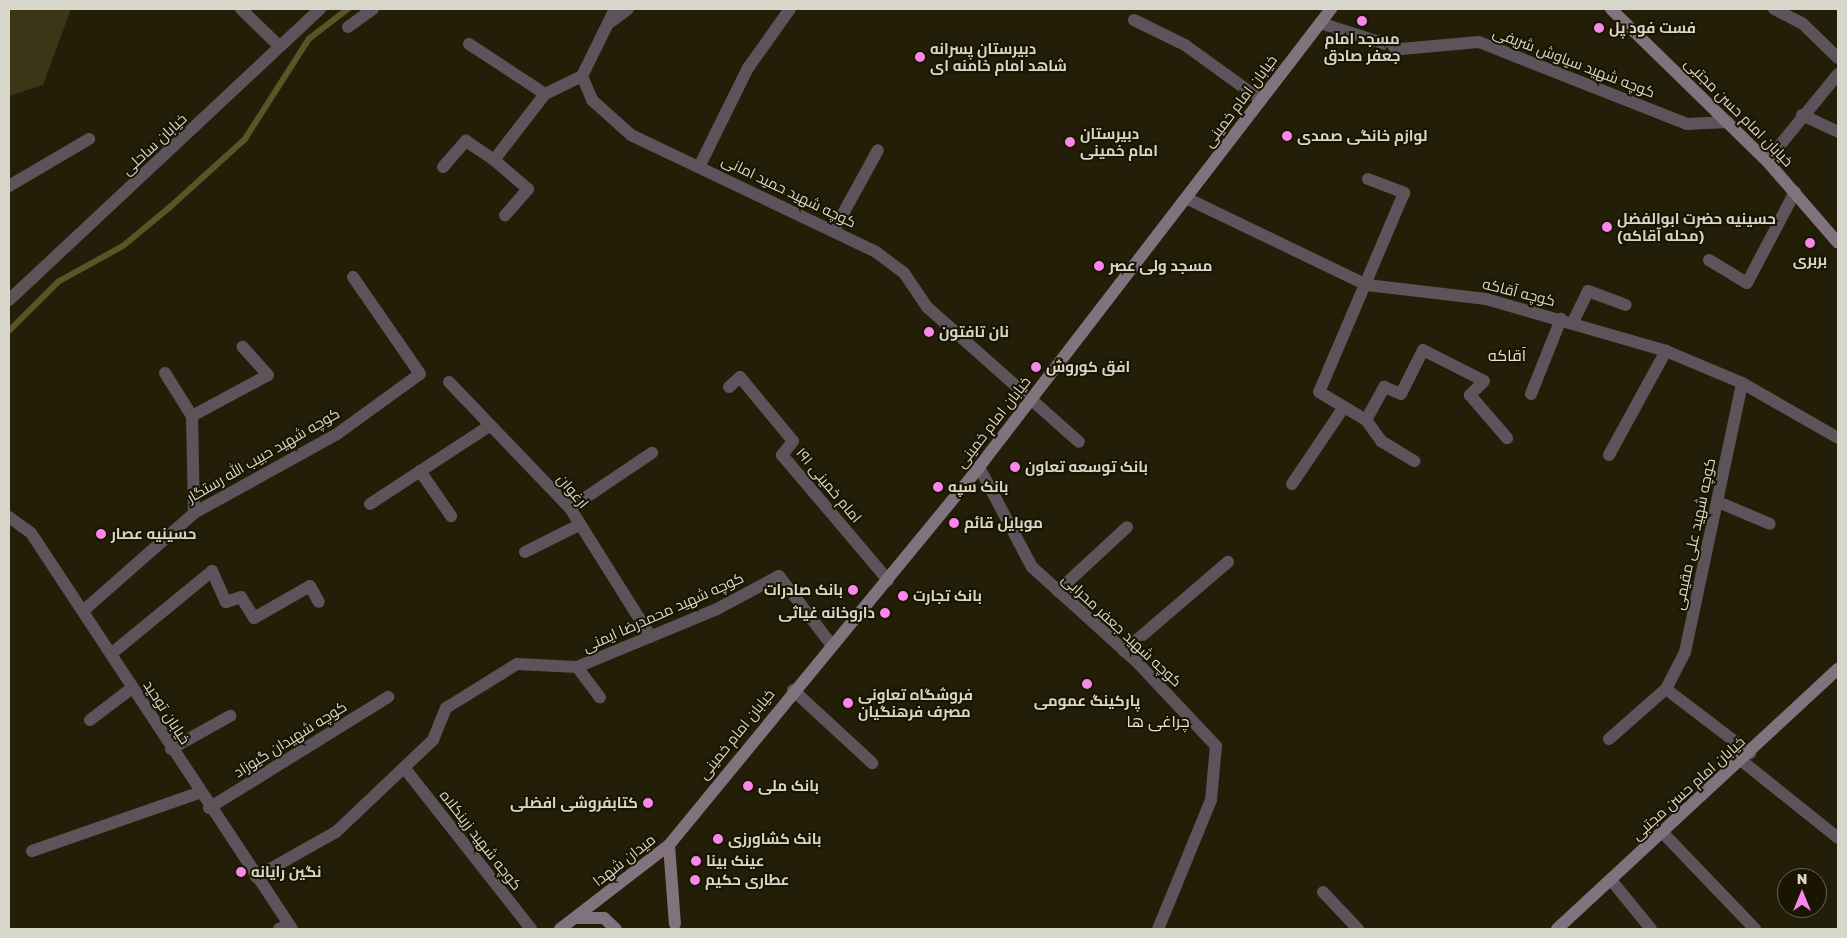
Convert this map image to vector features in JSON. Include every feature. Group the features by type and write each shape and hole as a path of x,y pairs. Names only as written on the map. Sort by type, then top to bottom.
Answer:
{"main road":[{"name":"خیابان امام خمینی","path":"669,845 830,643 888,580 979,466 1331,9"},
{"name":"خیابان امام حسن مجتبی","path":"1611,9 1767,161 1838,244"},
{"name":"خیابان امام حسن مجتبی","path":"1557,929 1746,757 1838,669"},
{"name":"میدان شهدا","path":"560,929 669,845"},
{"name":"میدان شهدا","path":"669,845 673,928"},
{"path":"576,918 604,918 616,929"}],"street":[{"path":"241,9 277,44"},
{"name":"خیابان ساحلی","path":"9,300 238,88 277,44 320,9"},
{"path":"348,27 373,9"},
{"path":"494,160 545,94 582,76 613,15 628,9"},
{"path":"700,165 748,68 790,9"},
{"path":"1774,9 1802,23 1838,58"},
{"path":"1134,20 1185,45 1261,100"},
{"name":"کوچه شهید سیاوش شریفی","path":"1320,23 1401,49 1480,42 1688,124 1728,122"},
{"path":"469,44 545,94"},
{"path":"1767,161 1802,114 1838,74"},
{"name":"کوچه شهید حمید امانی","path":"582,76 592,100 632,136 700,165 876,252 904,273 927,307 1079,442"},
{"path":"1802,114 1838,132"},
{"path":"9,186 89,139"},
{"path":"443,167 466,142 494,160 528,189 505,216"},
{"path":"834,230 878,150"},
{"path":"1368,179 1404,193 1367,285 1318,392 1366,420 1382,441 1414,462"},
{"path":"1709,260 1747,283 1795,192"},
{"name":"کوچه آقاکه","path":"1186,198 1367,285 1486,299 1666,351 1742,383 1838,438"},
{"name":"کوچه شهید حبیب الله رستگار","path":"84,611 194,512 337,434 420,374 353,277"},
{"path":"1531,394 1567,321 1588,291 1626,305"},
{"path":"192,416 268,375 242,346"},
{"path":"1366,420 1384,388 1402,394 1423,350 1484,380 1470,395 1507,438"},
{"path":"1609,455 1666,351"},
{"path":"164,373 192,416 194,512"},
{"name":"امام خمینی ۱۹۱","path":"729,388 740,377 776,420 793,441 782,455 888,580"},
{"name":"ارغوان","path":"449,382 489,426 570,508 651,637"},
{"name":"کوچه شهید علی مقیمی","path":"1609,740 1666,689 1685,652 1742,383"},
{"path":"1292,484 1344,407"},
{"path":"370,504 489,426"},
{"path":"570,508 652,453"},
{"name":"کوچه شهید جعفر محرابی","path":"979,466 1032,568 1124,651 1216,746 1211,800 1158,929"},
{"path":"420,471 450,516"},
{"path":"1718,502 1770,524"},
{"name":"خیابان توحید","path":"9,517 31,533 84,611 199,793 256,877 286,928"},
{"path":"525,552 580,525"},
{"path":"1058,591 1127,527"},
{"path":"1124,651 1228,562"},
{"path":"111,654 212,571 226,602 241,597 254,618 310,586 319,602"},
{"name":"کوچه شهید محمدرضا ایمنی","path":"256,877 336,832 406,770 433,740 446,708 517,664 577,667 651,637 779,576 830,643"},
{"path":"577,667 600,697"},
{"path":"90,720 132,688"},
{"path":"1666,689 1838,838"},
{"path":"793,690 872,763"},
{"name":"کوچه شهیدان گیوزاد","path":"209,808 388,697"},
{"path":"171,749 230,716"},
{"name":"کوچه شهید زرینکلاه","path":"406,770 531,929"},
{"path":"32,851 199,793"},
{"path":"1663,833 1755,929"},
{"path":"1611,880 1651,929"},
{"path":"1323,892 1358,929"}],"shaded area":[{"path":"9,9 71,9 43,85 9,96"}],"waterway":[{"path":"9,331 58,282 123,246 169,208 245,139 309,39 348,9"}],"place":[{"name":"مسجد امام جعفر صادق","path":"1362,21"},
{"name":"فست فود پل","path":"1599,28"},
{"name":"دبیرستان پسرانه شاهد امام خامنه ای","path":"920,57"},
{"name":"لوازم خانگی صمدی","path":"1287,136"},
{"name":"دبیرستان امام خمینی","path":"1070,142"},
{"name":"حسینیه حضرت ابوالفضل (محله آقاکه)","path":"1607,227"},
{"name":"بربری","path":"1810,243"},
{"name":"مسجد ولی عصر","path":"1099,266"},
{"name":"نان تافتون","path":"929,332"},
{"name":"افق کوروش","path":"1036,367"},
{"name":"بانک توسعه تعاون","path":"1015,467"},
{"name":"بانک سپه","path":"938,487"},
{"name":"موبایل قائم","path":"954,523"},
{"name":"حسینیه عصار","path":"101,534"},
{"name":"بانک صادرات","path":"853,590"},
{"name":"بانک تجارت","path":"903,596"},
{"name":"داروخانه غیاثی","path":"885,613"},
{"name":"پارکینگ عمومی","path":"1087,684"},
{"name":"فروشگاه تعاونی مصرف فرهنگیان","path":"848,703"},
{"name":"بانک ملی","path":"748,786"},
{"name":"کتابفروشی افضلی","path":"648,803"},
{"name":"بانک کشاورزی","path":"718,839"},
{"name":"عینک بینا","path":"696,861"},
{"name":"نگين رايانه","path":"241,872"},
{"name":"عطاری حکیم","path":"695,880"}],"district":[{"name":"آقاکه","path":"1507,355"},
{"name":"چراغی ها","path":"1158,721"}]}
